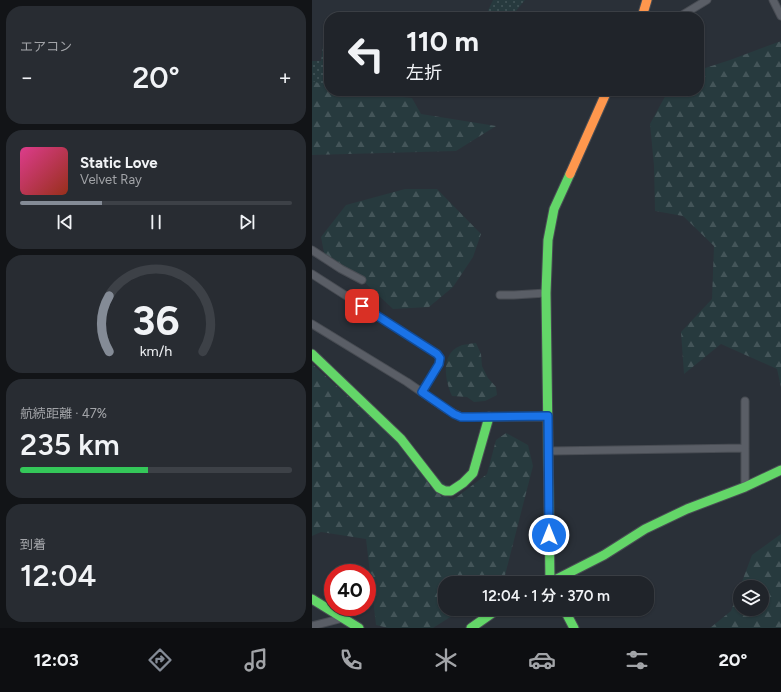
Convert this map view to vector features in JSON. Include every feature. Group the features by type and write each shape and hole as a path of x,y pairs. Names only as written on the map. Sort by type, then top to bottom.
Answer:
{"street":[{"path":"643,12 647,0"},
{"path":"687,12 707,0"},
{"path":"773,0 781,16"},
{"path":"550,576 546,293 548,240 554,209 605,96"},
{"path":"312,250 341,269 362,280"},
{"path":"312,274 437,354 440,358 439,364 422,392"},
{"path":"500,294 514,295 546,293"},
{"path":"312,324 461,417 548,416"},
{"path":"312,354 401,439 439,488 443,491 447,492 453,490 473,472 489,417"},
{"path":"745,401 745,487"},
{"path":"549,451 746,448"},
{"path":"564,576 604,555 645,529 687,509 745,487 781,470"},
{"path":"312,599 359,628"},
{"path":"471,628 488,616"},
{"path":"568,616 574,628"},
{"path":"312,626 343,618"}],"green space":[{"path":"493,0 525,0 516,12 487,12"},
{"path":"324,37 324,85 312,83 312,61 321,61"},
{"path":"781,41 781,387 777,369 721,344 684,374 681,332 712,299 714,246 683,216 655,211 654,166 650,124 665,96 704,96 704,68"},
{"path":"312,81 324,85 324,96 393,96 412,98 421,114 496,126 456,151 312,155"},
{"path":"405,189 437,189 481,234 473,257 453,287 429,307 393,309 362,280 325,258 321,237 346,205"},
{"path":"476,343 481,354 482,366 488,378 496,387 497,395 485,401 474,402 467,397 452,396 447,383 446,368 449,355 454,350 462,345"},
{"path":"312,364 452,490 444,495 453,500 487,474 496,440 506,433 528,445 533,466 505,576 438,576 438,616 452,616 433,628 388,628 376,625 376,564 369,564 366,539 321,532 312,536"},
{"path":"781,534 781,628 710,628 731,611 733,606 733,616 769,616 769,580 743,580 752,555"}],"traffic: fast":[{"path":"550,576 546,293 548,240 554,209 570,174"},
{"path":"312,354 401,439 439,488 445,491 451,491 463,483 473,473 489,417"},
{"path":"563,576 604,555 645,529 687,509 745,487 781,470"},
{"path":"312,599 359,628"},
{"path":"471,628 488,616"},
{"path":"568,616 574,628"}],"traffic: slow":[{"path":"643,12 647,0"},
{"path":"570,174 605,96"}],"route":[{"path":"362,306 437,354 440,358 439,364 422,392 454,414 461,417 548,416 549,535"}]}
